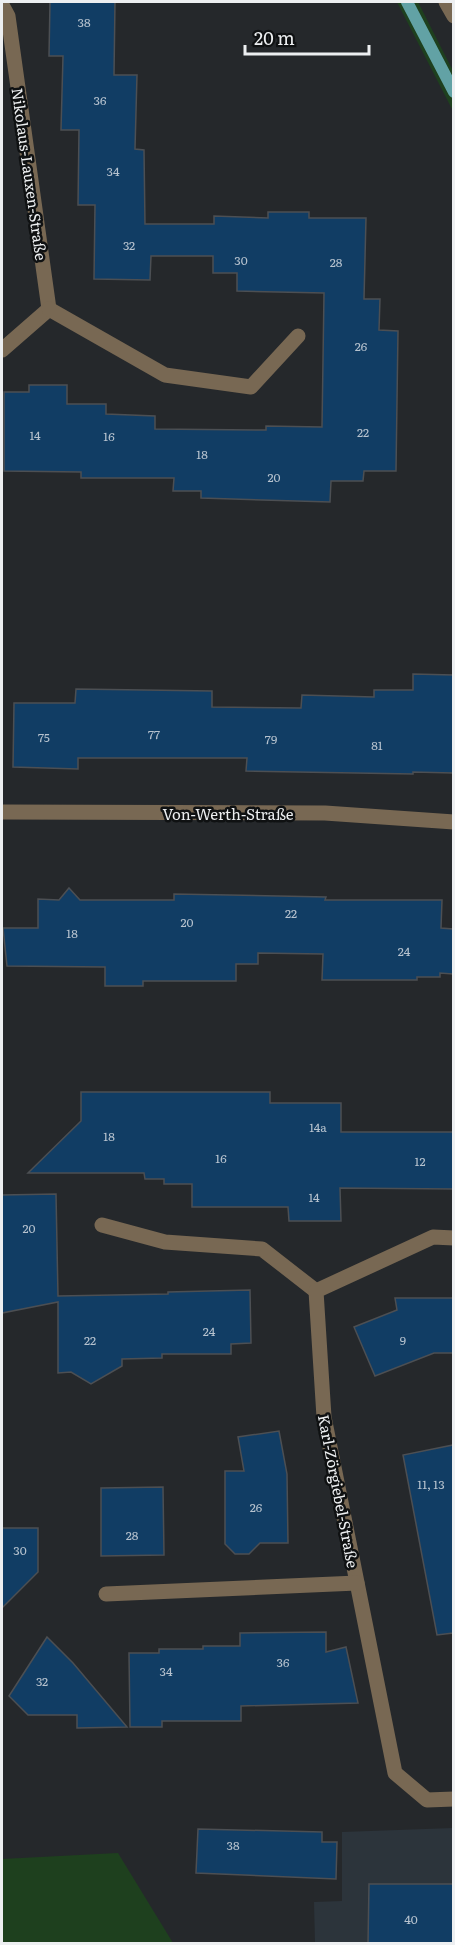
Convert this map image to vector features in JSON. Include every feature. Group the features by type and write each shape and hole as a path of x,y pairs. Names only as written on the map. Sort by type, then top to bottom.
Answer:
{"street":[{"path":"446,2 453,16"},
{"name":"Nikolaus-Lauxen-Straße","path":"2,5 8,16 49,309"},
{"path":"2,350 49,309 165,375 251,387 298,336"},
{"name":"Von-Werth-Straße","path":"2,812 325,813 453,822"},
{"path":"102,1225 165,1242 262,1249 316,1291 433,1237 453,1238"},
{"name":"Karl-Zörgiebel-Straße","path":"316,1291 324,1418 395,1773 427,1800 453,1799"},
{"name":"Karl-Zörgiebel-Straße","path":"106,1594 357,1583"}],"shaded area":[{"path":"453,1828 453,1943 315,1943 314,1902 342,1901 342,1832"}],"green space":[{"path":"397,2 418,2 453,71 453,111"},
{"path":"118,1853 173,1943 2,1943 2,1859"}],"building":[{"path":"50,2 115,2 114,75 137,75 135,149 144,150 145,224 214,224 214,216 268,218 268,212 309,212 309,218 366,218 364,299 380,299 379,330 398,331 396,471 364,471 363,481 331,481 330,502 201,498 201,491 173,491 174,478 81,478 81,472 4,471 4,392 29,392 29,385 67,385 67,404 106,404 106,414 155,416 155,429 266,430 266,426 322,427 324,293 237,291 237,273 213,273 213,256 151,256 150,280 94,279 95,205 78,205 79,130 61,130 63,56 49,56"},
{"path":"413,674 453,675 453,773 246,771 247,758 78,758 78,769 13,767 14,703 75,703 76,689 212,691 212,707 301,708 302,695 374,697 374,690 413,690"},
{"path":"69,888 80,900 174,900 174,894 326,897 325,900 442,900 441,928 453,929 453,974 440,973 440,977 417,977 417,980 322,980 323,954 258,953 258,964 236,964 236,981 143,981 143,986 105,986 105,967 7,966 3,928 38,928 38,899 59,900"},
{"path":"81,1092 270,1092 270,1103 341,1103 341,1132 453,1132 453,1189 340,1188 341,1221 289,1221 288,1207 192,1207 192,1184 164,1184 164,1179 145,1179 144,1173 28,1173 81,1121"},
{"path":"56,1194 58,1296 250,1290 251,1343 231,1344 231,1354 162,1354 162,1358 122,1359 122,1366 91,1384 71,1372 58,1373 58,1302 2,1313 2,1195"},
{"path":"395,1298 453,1298 453,1353 434,1353 375,1376 354,1327 397,1310"},
{"path":"279,1431 287,1474 288,1543 260,1543 249,1554 235,1554 225,1544 225,1471 244,1471 238,1437"},
{"path":"453,1445 453,1633 437,1635 403,1455"},
{"path":"163,1487 164,1555 101,1556 101,1488"},
{"path":"2,1528 38,1528 38,1572 2,1608"},
{"path":"326,1632 326,1652 346,1647 358,1703 241,1706 241,1721 162,1721 162,1727 130,1727 129,1653 159,1653 159,1649 203,1649 203,1646 240,1646 240,1633"},
{"path":"47,1637 73,1663 127,1727 77,1728 77,1715 28,1715 9,1696"},
{"path":"198,1829 322,1832 322,1842 337,1842 336,1879 196,1873"},
{"path":"369,1884 453,1884 453,1944 368,1944"}],"waterway":[{"path":"407,2 454,92"}]}
